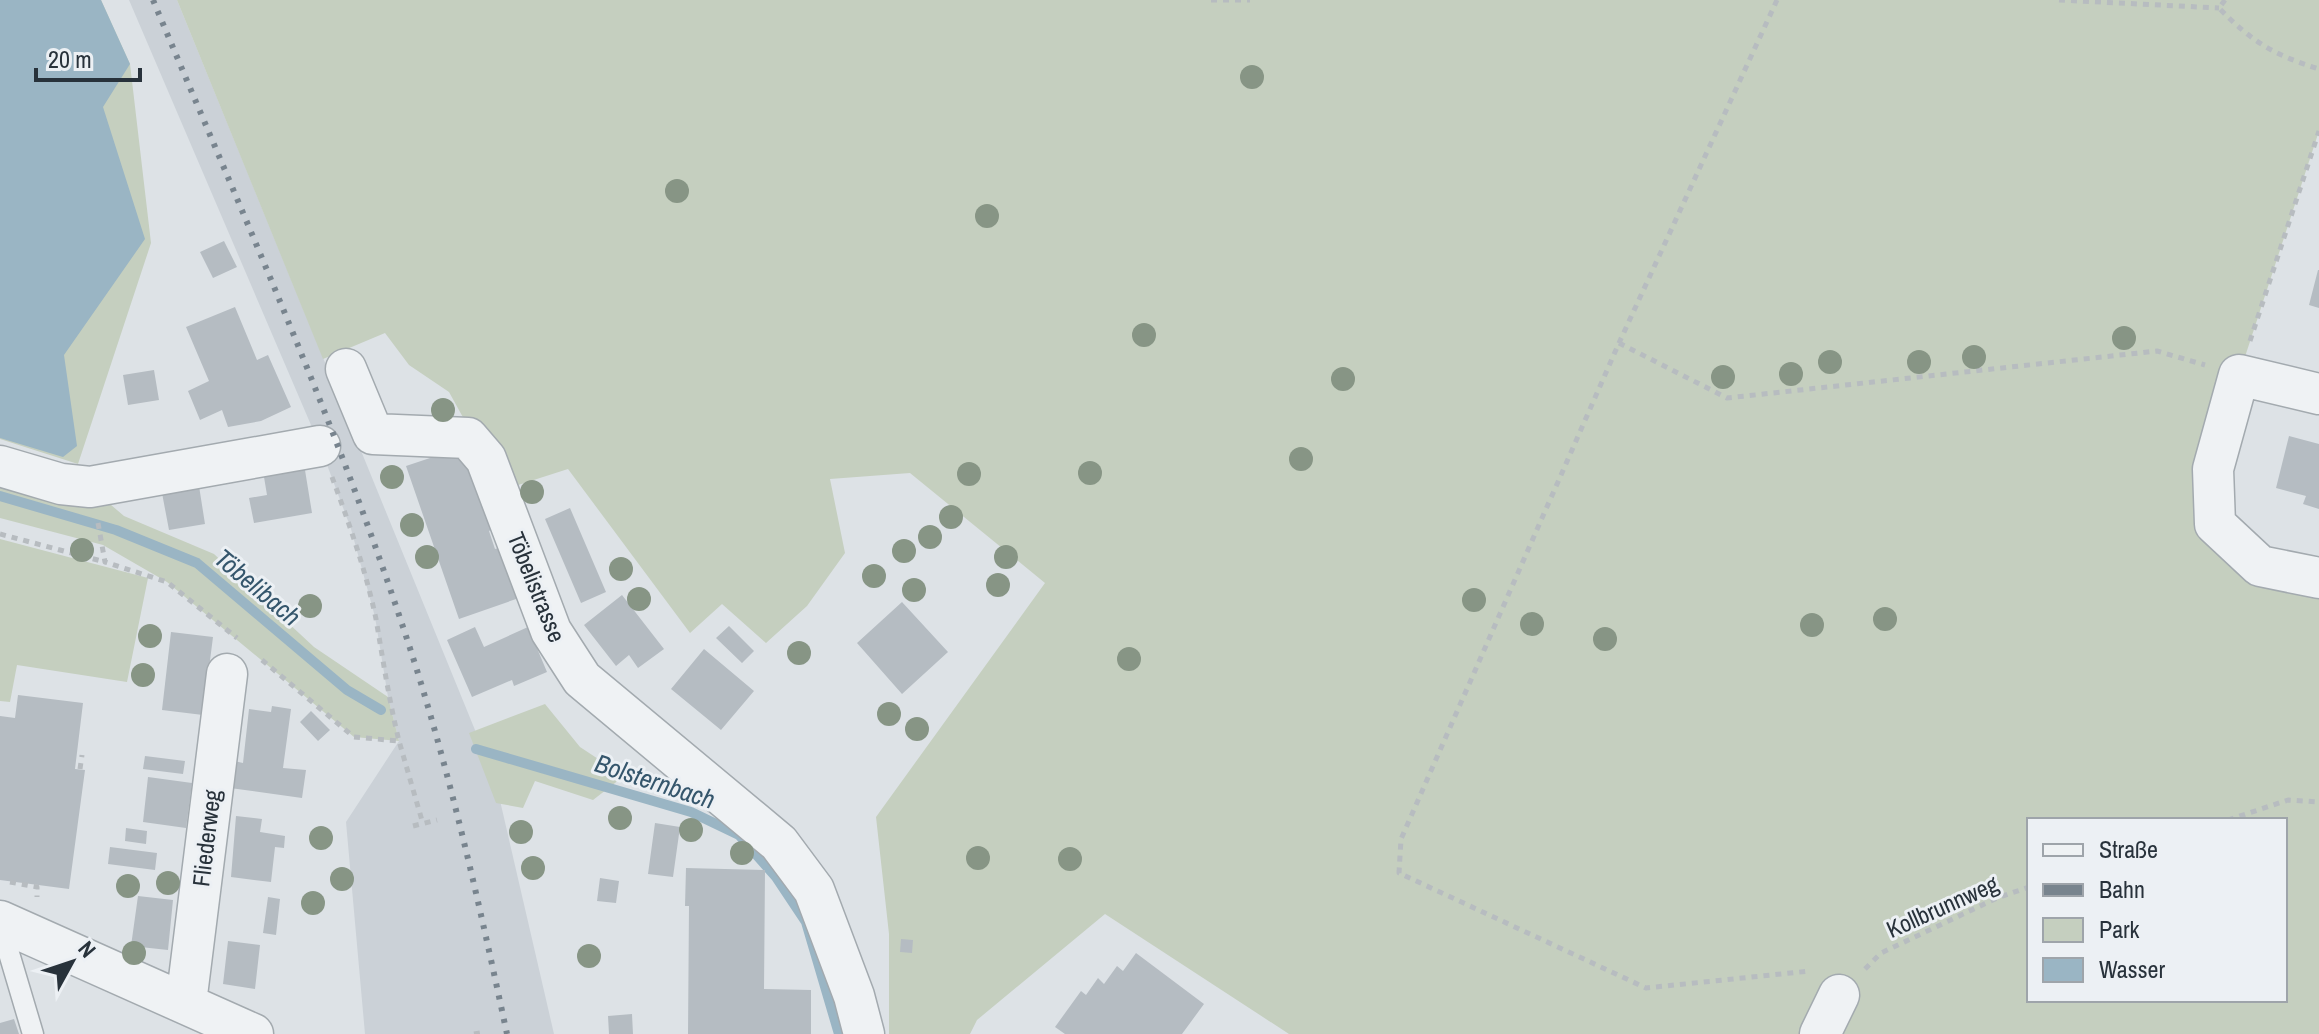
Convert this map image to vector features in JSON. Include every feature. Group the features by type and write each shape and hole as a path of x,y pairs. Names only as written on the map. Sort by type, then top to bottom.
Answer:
{"street":[{"name":"Töbelistrasse","path":"346,369 373,434 468,438 486,459 551,631 582,679 779,843 814,890 854,996 864,1034"},
{"path":"2319,394 2239,375 2213,469 2215,524 2260,566 2319,578"},
{"path":"0,466 61,484 90,487 320,446"},
{"name":"Fliederweg","path":"186,1003 241,656"},
{"path":"0,922 253,1034"},
{"path":"1820,1034 1831,982"}],"lane":[{"path":"0,922 33,1034"}],"path":[{"path":"1211,0 1250,0"},
{"path":"1777,0 1619,343 1401,839 1399,873 1646,988 1831,982"},
{"path":"2059,0 2219,8 2245,35 2289,60 2319,69"},
{"path":"2219,8 2225,0"},
{"path":"1619,343 1727,398 2157,351 2239,375 2319,131"},
{"path":"320,446 351,528 375,617 388,697 423,824"},
{"path":"0,534 167,582 241,656 354,737 399,741"},
{"path":"103,545 105,562"},
{"path":"80,769 82,755"},
{"path":"2234,818 2288,800 2319,802"},
{"path":"413,826 437,820"},
{"name":"Kollbrunnweg","path":"1831,982 1881,953 1997,898 2027,888"},
{"path":"474,1034 485,1032"}],"shaded area":[{"path":"129,0 177,0 495,779 554,1034 365,1034 346,822 399,741 388,697 375,617 351,529 320,446"}],"green space":[{"path":"0,0 101,0 130,64 151,243 78,464 0,439"},
{"path":"177,0 2319,0 2319,131 2239,375 2215,524 2319,578 2319,1034 1289,1034 1105,914 977,1020 970,1034 889,1034 889,934 876,817 1045,583 910,473 830,479 845,553 807,606 766,643 722,604 690,633 568,469 499,491 486,459 449,392 409,365 385,333 323,359"},
{"path":"0,466 90,487 124,516 214,554 314,647 388,697 399,741 354,737 167,582 103,545 0,518"},
{"path":"0,539 148,578 127,682 17,665 10,702 0,701"},
{"path":"545,704 580,747 624,776 593,800 535,781 523,808 496,803 469,733"}],"water":[{"path":"0,0 101,0 130,64 103,107 145,239 64,355 77,446 63,457 0,438"}],"building":[{"path":"224,241 237,267 213,278 200,252"},
{"path":"2319,270 2319,308 2309,305"},
{"path":"235,307 257,360 268,355 291,407 261,421 228,427 222,410 200,420 188,391 209,381 186,327"},
{"path":"154,370 159,400 128,405 123,375"},
{"path":"2289,436 2319,444 2319,509 2303,504 2306,496 2276,488"},
{"path":"469,445 493,529 489,531 495,549 502,547 519,598 459,619 406,466"},
{"path":"304,464 312,513 254,523 249,498 267,495 263,471"},
{"path":"199,486 205,524 169,530 162,493"},
{"path":"570,508 606,592 581,603 545,519"},
{"path":"622,595 664,649 638,668 629,655 616,666 584,625"},
{"path":"902,602 948,652 902,694 857,643"},
{"path":"729,626 754,651 742,663 716,638"},
{"path":"475,627 484,647 528,627 547,672 514,686 512,680 472,697 447,640"},
{"path":"171,632 213,637 203,715 162,710"},
{"path":"704,649 754,691 721,730 671,689"},
{"path":"18,695 83,703 75,769 85,770 69,889 0,880 0,716 15,718"},
{"path":"272,706 291,709 283,768 306,770 302,798 230,788 234,761 243,763 249,709 271,712"},
{"path":"311,711 330,730 318,741 300,722"},
{"path":"145,756 185,761 183,774 143,769"},
{"path":"148,777 192,783 186,828 143,822"},
{"path":"236,816 262,819 260,832 285,836 284,848 275,847 271,882 231,877"},
{"path":"655,823 680,827 673,877 648,874"},
{"path":"126,828 147,831 146,844 125,841"},
{"path":"110,847 157,853 155,870 108,864"},
{"path":"686,868 765,870 764,989 811,990 811,1034 688,1034 689,906 685,906"},
{"path":"600,878 619,881 616,903 597,901"},
{"path":"138,896 173,900 168,950 131,946"},
{"path":"268,897 280,899 276,935 263,933"},
{"path":"901,939 913,940 912,953 900,952"},
{"path":"228,941 260,945 255,989 223,984"},
{"path":"1136,953 1204,1004 1182,1034 1065,1034 1055,1027 1081,991 1086,995 1098,978 1104,984 1117,966 1123,971"},
{"path":"632,1014 633,1034 609,1034 608,1016"},
{"path":"14,1019 19,1034 0,1034 0,1023"}],"waterway":[{"name":"Töbelibach","path":"0,496 116,530 197,563 347,690 381,710"},
{"name":"Bolsternbach","path":"476,749 691,812 739,835 776,877 806,922 839,1034"}],"railway":[{"path":"153,0 316,391 404,630 448,780 507,1034"}]}
